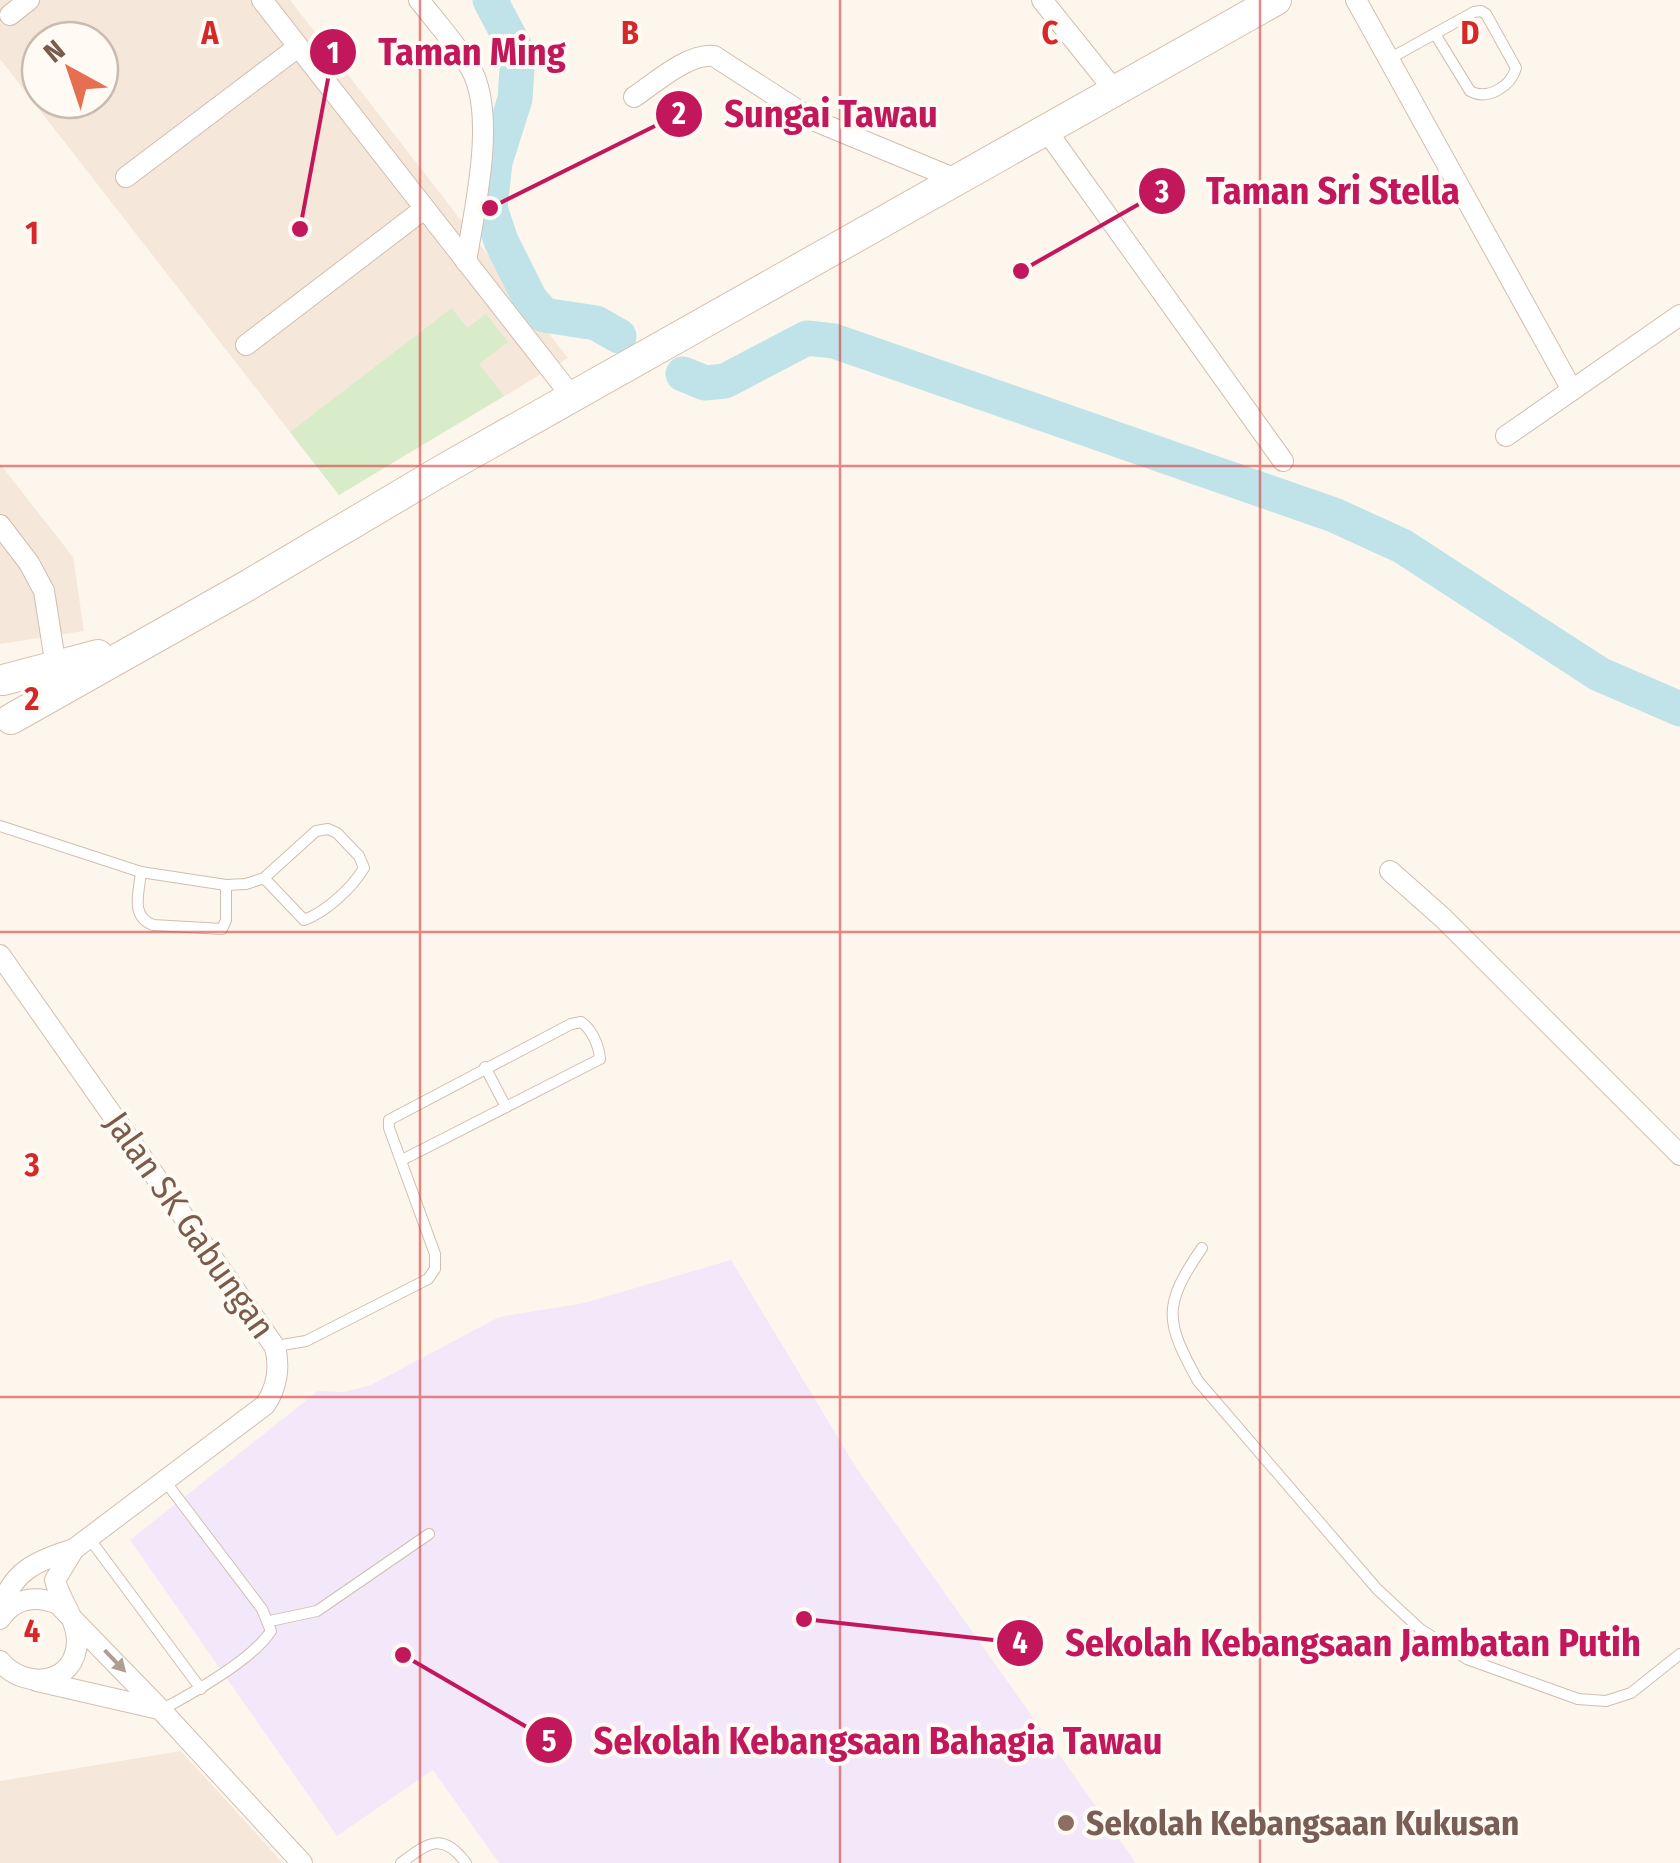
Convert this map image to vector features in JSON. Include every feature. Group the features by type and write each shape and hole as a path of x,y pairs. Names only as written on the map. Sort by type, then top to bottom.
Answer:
{"street":[{"path":"10,15 29,0"},
{"path":"262,0 572,398"},
{"path":"419,0 471,68 478,85 482,144 466,262"},
{"path":"1042,0 1114,91"},
{"path":"3,726 572,398 1276,0"},
{"path":"1356,0 1572,390"},
{"path":"126,176 298,47"},
{"path":"634,96 691,61 704,55 714,56 813,120 958,180"},
{"path":"1046,130 1284,462"},
{"path":"246,345 424,209"},
{"path":"1506,436 1680,315"},
{"path":"0,525 30,563 44,591 56,667"},
{"path":"3,726 16,698 2,680 154,640"},
{"path":"1390,871 1444,918 1680,1155"},
{"name":"Jalan SK Gabungan","path":"0,954 276,1350 275,1390 265,1405 82,1544 42,1559 16,1579 6,1591 0,1616"},
{"path":"36,1681 61,1673 70,1663 77,1638 55,1580 82,1544"},
{"name":"Jalan SK Gabungan","path":"0,1616 16,1603 31,1598 45,1599 68,1613"},
{"path":"68,1613 302,1863"},
{"path":"0,1661 10,1672 36,1681 162,1710"}],"lane":[{"path":"1388,59 1474,12 1486,14 1516,68 1512,80 1486,96 1470,92 1435,34"},
{"path":"0,826 140,872 226,885 264,878 316,831 328,829 337,832 360,856 364,868 318,915 304,920 264,878"},
{"path":"140,872 138,914 142,921 152,925 222,929 226,920 226,885"},
{"path":"276,1350 306,1341 428,1279 434,1269 435,1254 389,1128 389,1120 570,1024 581,1022 588,1026 600,1050 600,1059 402,1160"},
{"path":"485,1068 506,1107"},
{"path":"1202,1248 1178,1282 1172,1310 1177,1343 1198,1381 1377,1589 1420,1629 1467,1659 1578,1699 1606,1701 1631,1693 1680,1654"},
{"path":"162,1710 201,1688 260,1644 271,1630 270,1622 165,1482"},
{"path":"270,1622 318,1611 429,1534"},
{"path":"82,1544 201,1688"},
{"path":"401,1863 427,1844 442,1842 456,1850 466,1863"}],"shaded area":[{"path":"0,0 290,0 568,358 339,495 47,120 120,120 120,20 20,20 20,85 0,59"},
{"path":"0,464 73,557 84,631 0,644"},
{"path":"731,1260 857,1469 1136,1863 499,1863 433,1770 337,1836 130,1540 318,1391 344,1392 371,1385 499,1317 584,1303"},
{"path":"181,1751 283,1863 0,1863 0,1781"}],"green space":[{"path":"452,308 467,328 486,314 508,342 479,364 504,396 339,495 290,432"}],"waterway":[{"path":"490,0 518,53 515,99 495,162 490,208 501,241 530,299 544,315 596,323 619,336"},
{"path":"683,374 705,383 725,381 807,338 834,341 1334,515 1402,546 1599,674 1680,709"}],"place":[{"name":"Sungai Tawau","path":"490,208"},
{"name":"Taman Ming","path":"300,229"},
{"name":"Taman Sri Stella","path":"1021,271"},
{"name":"Sekolah Kebangsaan Jambatan Putih","path":"804,1619"},
{"name":"Sekolah Kebangsaan Bahagia Tawau","path":"403,1655"},
{"name":"Sekolah Kebangsaan Kukusan","path":"1066,1823"}]}
